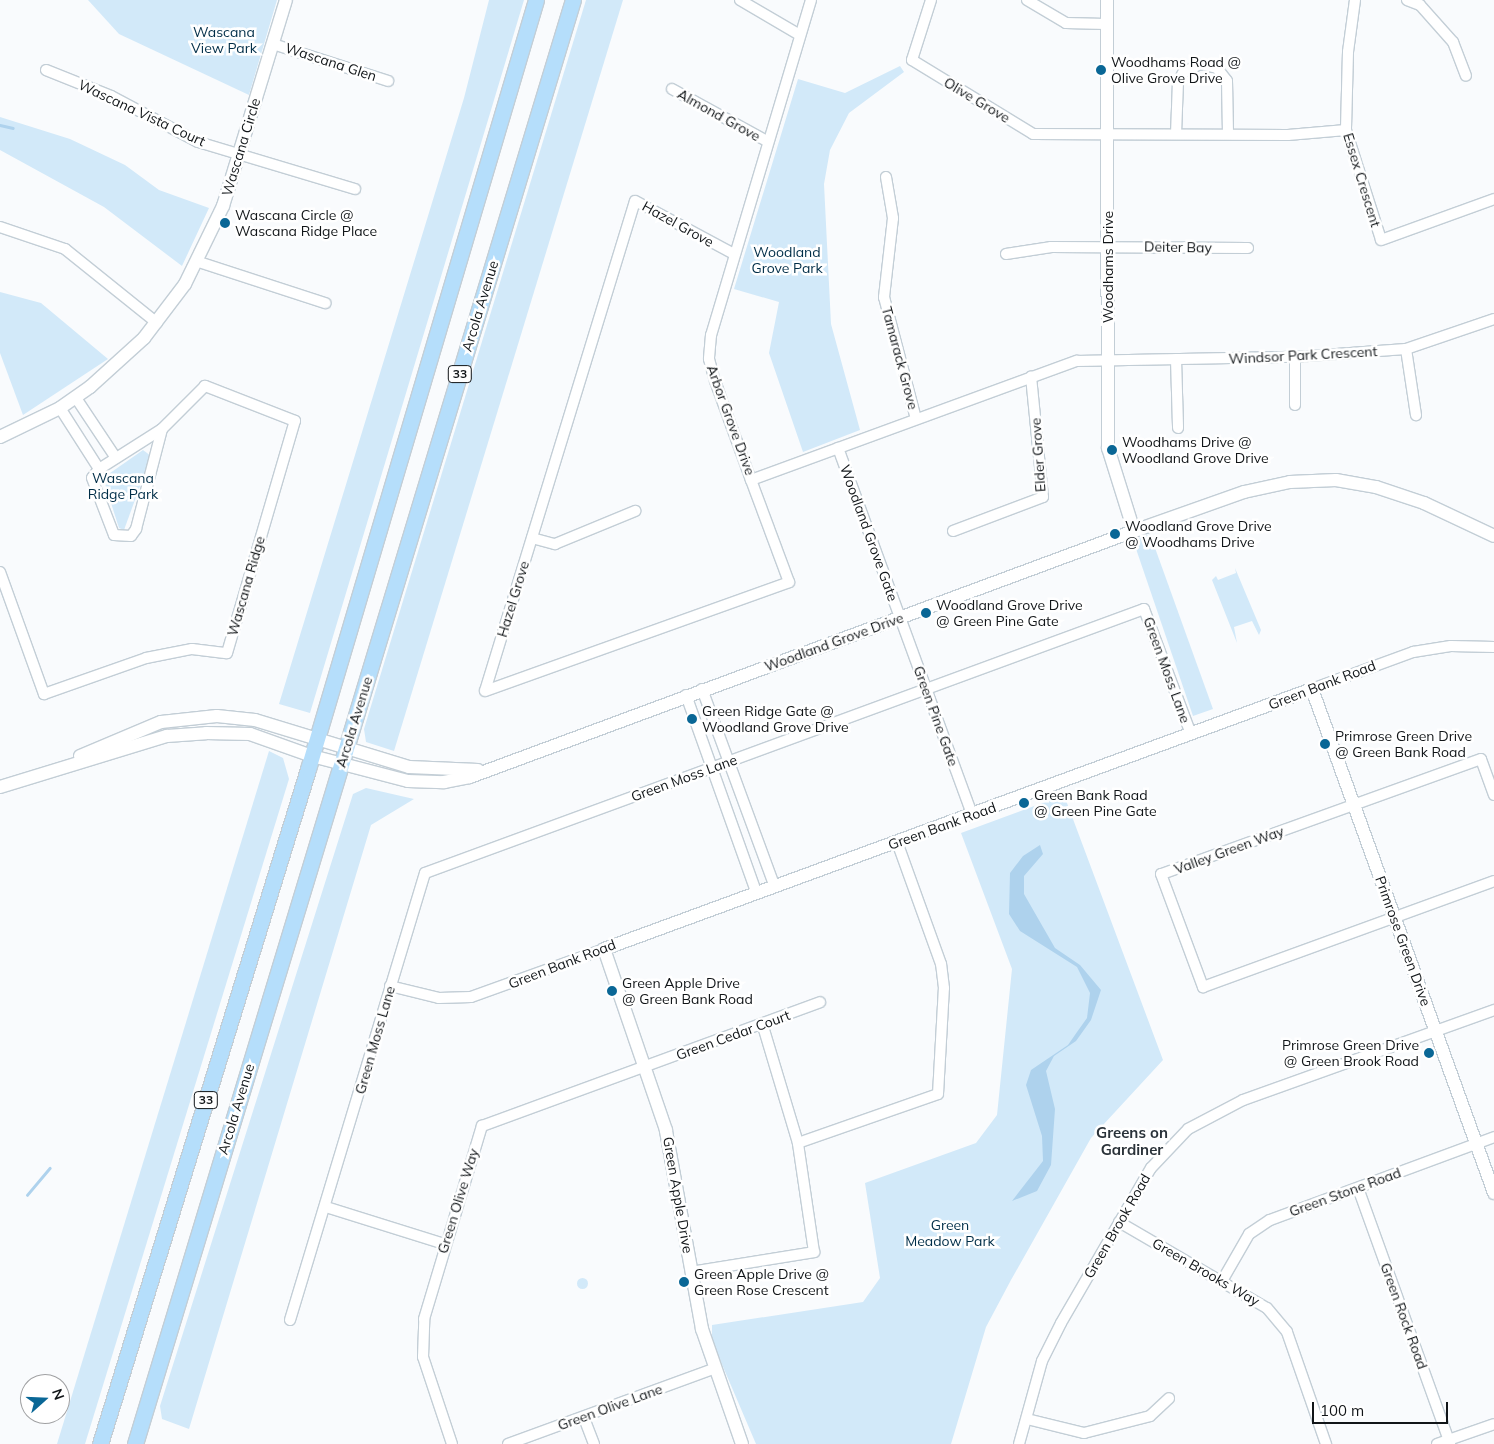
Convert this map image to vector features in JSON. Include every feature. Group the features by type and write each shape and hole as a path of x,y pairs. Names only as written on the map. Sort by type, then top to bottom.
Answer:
{"main road":[{"name":"33","path":"100,1444 317,740 536,0"},
{"name":"Arcola Avenue","path":"135,1444 573,0"}],"street":[{"name":"Wascana Circle","path":"0,437 60,408 76,398 157,323 199,262 239,154 286,0"},
{"path":"740,0 800,35"},
{"name":"Arbor Grove Drive","path":"810,0 711,335 709,359 751,480 1077,361 1107,361"},
{"name":"Olive Grove","path":"931,0 912,60 1033,134 1108,135"},
{"path":"1027,0 1066,23 1106,24"},
{"name":"Woodhams Drive","path":"1107,0 1108,448 1134,530"},
{"name":"Essex Crescent","path":"1355,0 1348,52 1346,130 1381,240 1494,199"},
{"path":"1406,0 1420,5 1453,42 1466,76"},
{"name":"Wascana Glen","path":"272,44 388,81"},
{"path":"1176,134 1178,82 1183,73 1200,64 1217,68 1227,81 1228,133"},
{"name":"Wascana Vista Court","path":"46,70 111,96 198,142 355,190"},
{"name":"Almond Grove","path":"672,89 767,141"},
{"path":"1108,135 1228,133 1288,135 1346,130"},
{"name":"Tamarack Grove","path":"886,177 893,218 884,297 916,419"},
{"name":"Hazel Grove","path":"734,254 635,201 485,691 789,582 751,480"},
{"path":"0,228 65,250 157,323"},
{"name":"Deiter Bay","path":"1006,254 1051,247 1248,248"},
{"path":"199,262 324,303"},
{"name":"Windsor Park Crescent","path":"1107,361 1294,357 1406,349 1494,319"},
{"path":"1406,349 1416,415"},
{"path":"1294,357 1295,405"},
{"path":"1176,359 1178,428"},
{"name":"Elder Grove","path":"953,531 1044,497 1031,377"},
{"name":"Wascana Ridge","path":"0,572 44,694 146,658 192,649 227,653 295,421 205,386 162,430 99,469 92,478 109,527 114,535 131,536 162,430"},
{"path":"76,398 116,458"},
{"path":"60,408 99,469"},
{"name":"Woodland Grove Gate","path":"838,448 900,618"},
{"name":"Woodland Grove Drive","path":"62,765 167,736 206,733 250,734 312,756 408,781 444,782 488,770 1134,530 1244,492 1290,482 1336,480 1376,487 1424,503 1494,536"},
{"path":"532,538 555,544 635,511"},
{"name":"Green Moss Lane","path":"290,1320 326,1207 425,873 926,688 1144,610 1190,734"},
{"name":"Green Pine Gate","path":"900,618 972,815"},
{"name":"Green Bank Road","path":"390,986 439,998 471,997 1413,652 1450,646 1494,647"},
{"path":"702,689 774,885"},
{"name":"Primrose Green Drive","path":"1312,689 1494,1193"},
{"path":"686,695 756,892"},
{"name":"Woodland Grove Drive","path":"62,765 115,738 161,722 217,716 255,720 409,766 488,770"},
{"name":"Valley Green Way","path":"1395,917 1203,987 1161,874 1480,760 1494,795"},
{"path":"0,787 62,765"},
{"path":"798,1143 938,1094 944,988 941,964 897,842"},
{"path":"1395,917 1494,881"},
{"name":"Green Apple Drive","path":"604,949 666,1130 691,1272 713,1369 742,1444"},
{"name":"Green Cedar Court","path":"645,1067 763,1026 820,1002"},
{"name":"Green Brook Road","path":"1019,1444 1042,1361 1151,1168 1188,1129 1215,1112 1494,1010"},
{"path":"691,1272 814,1252 798,1143 763,1026"},
{"name":"Green Olive Way","path":"452,1444 423,1357 424,1320 444,1244 482,1126 645,1067"},
{"name":"Green Stone Road","path":"1222,1280 1249,1234 1270,1220 1494,1138"},
{"name":"Green Rock Road","path":"1358,1188 1449,1442"},
{"path":"326,1207 444,1244"},
{"name":"Green Brooks Way","path":"1119,1222 1222,1280 1267,1308 1287,1332 1326,1444"},
{"name":"Green Olive Lane","path":"508,1444 584,1418 713,1369"},
{"path":"1027,1419 1084,1433 1150,1416 1169,1398"},
{"path":"584,1418 594,1444"},
{"path":"1437,1444 1449,1442 1494,1424"}],"green space":[{"name":"Wascana View Park","path":"88,0 277,0 249,95 119,34"},
{"path":"489,0 524,0 310,713 279,704 464,98"},
{"path":"586,0 623,0 394,751 366,742 364,729"},
{"name":"Woodland Grove Park","path":"900,66 904,72 849,113 830,150 824,184 831,324 860,430 803,452 769,353 779,302 734,289 798,79 845,93"},
{"path":"0,117 70,139 125,165 159,190 209,208 182,266 104,207 0,150"},
{"path":"0,292 41,303 108,359 23,415 0,353"},
{"name":"Wascana Ridge Park","path":"143,450 151,456 124,530 119,528 103,478"},
{"path":"1150,534 1213,709 1193,716 1133,540"},
{"path":"1235,568 1261,630 1259,635 1252,621 1234,627 1237,643 1212,580 1216,576 1218,580 1236,573"},
{"path":"269,751 283,758 289,779 85,1444 57,1444 63,1424 70,1424 70,1402"},
{"path":"366,788 414,799 371,825 189,1429 162,1419 160,1406 353,794"},
{"name":"Green Meadow Park","path":"1064,795 1163,1060 1091,1138 1011,1280 986,1327 951,1444 756,1444 712,1341 712,1325 863,1302 880,1278 865,1183 976,1143 997,1115 1012,969 961,833"},
{"path":"580,1278 584,1278 587,1283 586,1287 580,1288 577,1285 577,1281"}],"shaded area":[{"path":"1040,845 1043,854 1024,876 1024,894 1055,948 1080,965 1101,990 1091,1020 1076,1041 1054,1056 1046,1071 1055,1109 1051,1165 1037,1191 1012,1201 1043,1161 1042,1136 1026,1085 1031,1070 1068,1045 1087,1018 1090,993 1077,967 1020,931 1009,914 1010,873 1023,856"}],"waterway":[{"path":"0,125 13,128"},
{"path":"27,1195 50,1168"}],"place":[{"name":"Woodhams Road @ Olive Grove Drive","path":"1101,70"},
{"name":"Wascana Circle @ Wascana Ridge Place","path":"225,223"},
{"name":"Woodhams Drive @ Woodland Grove Drive","path":"1112,450"},
{"name":"Woodland Grove Drive @ Woodhams Drive","path":"1115,534"},
{"name":"Woodland Grove Drive @ Green Pine Gate","path":"926,613"},
{"name":"Green Ridge Gate @ Woodland Grove Drive","path":"692,719"},
{"name":"Primrose Green Drive @ Green Bank Road","path":"1325,744"},
{"name":"Green Bank Road @ Green Pine Gate","path":"1024,803"},
{"name":"Green Apple Drive @ Green Bank Road","path":"612,991"},
{"name":"Primrose Green Drive @ Green Brook Road","path":"1429,1053"},
{"name":"Green Apple Drive @ Green Rose Crescent","path":"684,1282"}],"district":[{"name":"Greens on Gardiner","path":"1132,1140"}]}
